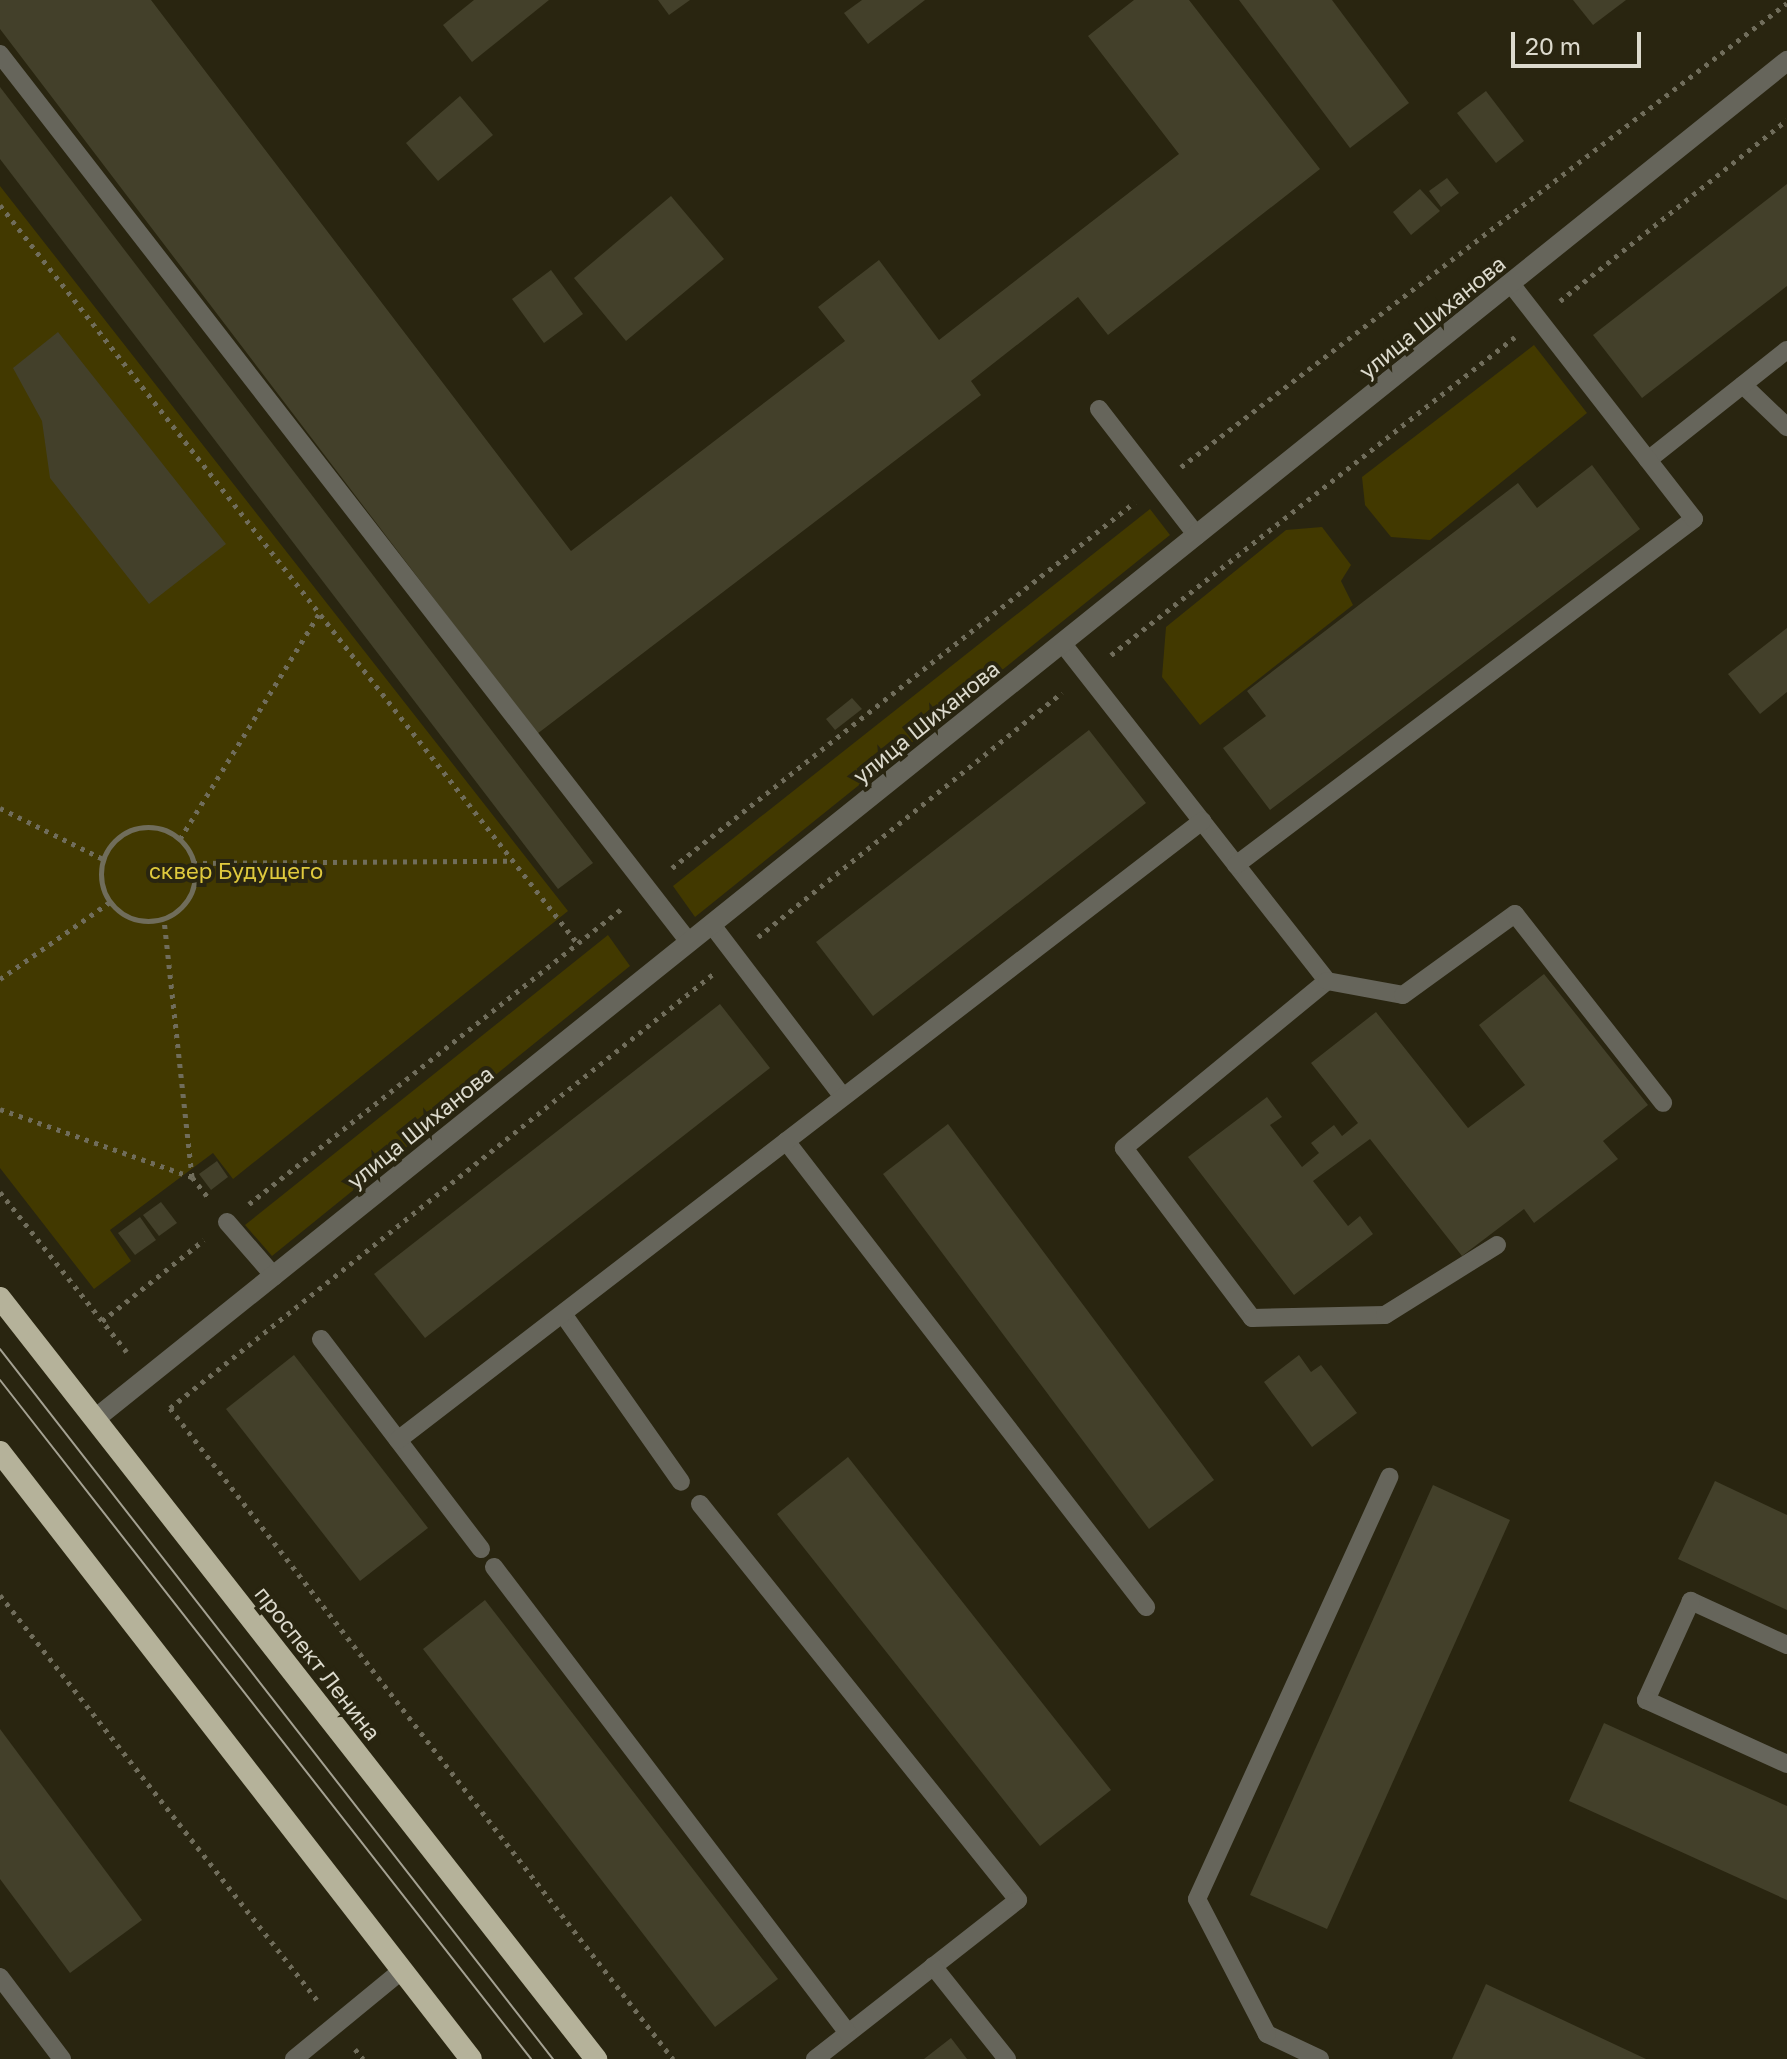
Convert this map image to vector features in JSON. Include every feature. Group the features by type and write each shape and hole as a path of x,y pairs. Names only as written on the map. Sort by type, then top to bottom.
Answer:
{"highway":[{"name":"проспект Ленина","path":"0,1298 596,2059"},
{"path":"0,1452 471,2059"}],"street":[{"name":"улица Шиханова","path":"95,1419 1787,61"}],"lane":[{"path":"0,54 689,942"},
{"path":"1236,865 1694,519 1511,284"},
{"path":"1648,460 1787,350"},
{"path":"1743,385 1787,427"},
{"path":"1099,409 1197,536"},
{"path":"1063,644 1327,981 1403,995 1515,914 1663,1103"},
{"path":"398,1440 1202,821"},
{"path":"712,925 843,1097"},
{"path":"1327,981 1124,1148 1252,1318 1385,1315 1497,1245"},
{"path":"786,1141 1146,1607"},
{"path":"227,1222 274,1276"},
{"path":"563,1314 681,1482"},
{"path":"321,1339 481,1549"},
{"path":"1320,2059 1267,2034 1197,1899 1389,1477"},
{"path":"700,1504 1018,1900 815,2059"},
{"path":"494,1567 848,2033"},
{"path":"1787,1645 1691,1601 1646,1700 1787,1764"},
{"path":"933,1966 1007,2059"},
{"path":"299,2057 335,2023 401,1971"},
{"path":"0,1977 62,2059"}],"path":[{"path":"170,1408 1087,674 1787,120"},
{"path":"0,205 578,944 102,1321"},
{"path":"180,839 319,614"},
{"path":"0,808 103,859"},
{"path":"135,828 180,839 193,863 189,898 164,919 135,919 110,902 103,859 135,828"},
{"path":"193,863 512,861"},
{"path":"0,979 110,902"},
{"path":"0,1109 192,1177 164,919"},
{"path":"0,1192 673,2059"},
{"path":"0,1595 363,2059"}],"green space":[{"name":"сквер Будущего","path":"0,186 568,911 233,1179 213,1153 110,1230 131,1261 94,1289 0,1168"},
{"path":"1534,345 1587,413 1430,540 1391,537 1365,505 1362,477"},
{"path":"1150,509 1170,535 695,917 673,886"},
{"path":"1322,527 1351,565 1341,581 1353,605 1200,725 1162,677 1166,627 1286,530"},
{"path":"608,935 630,966 272,1256 245,1225"}],"building":[{"path":"0,0 151,0 571,551 845,341 818,307 879,260 939,340 1179,154 1088,36 1134,0 1189,0 1320,169 1108,335 1078,297 971,381 981,395 537,734 0,29"},
{"path":"474,0 549,0 472,62 443,25"},
{"path":"658,0 690,0 669,15"},
{"path":"862,0 925,0 868,44 844,13"},
{"path":"1239,0 1332,0 1409,103 1350,148"},
{"path":"1573,0 1626,0 1593,25"},
{"path":"0,87 593,863 558,889 0,159"},
{"path":"1486,91 1524,141 1496,163 1457,113"},
{"path":"460,96 493,135 438,181 406,143"},
{"path":"1447,178 1459,193 1441,207 1429,191"},
{"path":"1787,184 1787,286 1642,398 1593,335"},
{"path":"1420,189 1440,211 1411,235 1393,212"},
{"path":"671,196 724,259 626,341 574,278"},
{"path":"551,270 583,314 544,343 512,299"},
{"path":"58,332 226,544 149,604 50,478 42,421 13,368"},
{"path":"1592,465 1640,529 1270,810 1223,748 1266,716 1247,691 1518,483 1537,508"},
{"path":"1787,628 1787,692 1760,714 1728,674"},
{"path":"852,698 862,709 835,730 826,719"},
{"path":"1089,730 1146,803 873,1016 816,942"},
{"path":"1544,974 1648,1105 1603,1141 1618,1159 1534,1223 1524,1209 1462,1256 1370,1139 1313,1181 1348,1226 1360,1216 1373,1234 1294,1295 1188,1157 1267,1097 1282,1117 1270,1125 1302,1167 1319,1153 1311,1143 1334,1125 1342,1136 1358,1123 1311,1063 1376,1012 1468,1128 1525,1085 1479,1025"},
{"path":"720,1004 770,1068 425,1338 374,1274"},
{"path":"948,1124 1214,1480 1149,1529 883,1174"},
{"path":"217,1161 228,1177 211,1190 199,1174"},
{"path":"161,1202 177,1223 159,1236 143,1215"},
{"path":"140,1217 156,1240 135,1255 118,1233"},
{"path":"294,1355 428,1528 360,1581 226,1409"},
{"path":"1299,1355 1311,1372 1321,1365 1357,1413 1312,1447 1264,1382"},
{"path":"848,1457 1111,1790 1040,1846 777,1514"},
{"path":"1715,1481 1787,1515 1787,1610 1678,1559"},
{"path":"1433,1485 1510,1520 1327,1929 1250,1895"},
{"path":"485,1600 778,1979 715,2027 423,1649"},
{"path":"1604,1723 1787,1806 1787,1900 1569,1801"},
{"path":"0,1729 142,1920 70,1973 0,1879"},
{"path":"1486,1984 1646,2059 1452,2059"},
{"path":"951,2038 967,2059 924,2059"}],"tram line":[{"path":"0,1349 553,2059"},
{"path":"0,1380 531,2059"}]}
